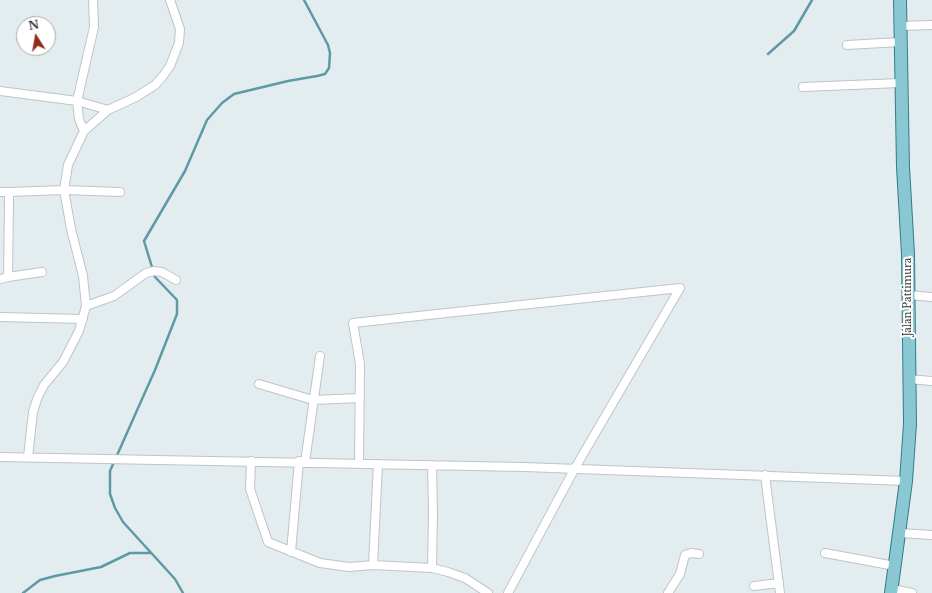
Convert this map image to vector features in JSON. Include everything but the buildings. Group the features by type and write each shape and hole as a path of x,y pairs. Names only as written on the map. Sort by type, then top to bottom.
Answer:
{"main road":[{"name":"Jalan Pattimura","path":"891,591 906,481 910,424 908,379 908,295 900,83 900,0"}],"street":[{"path":"84,131 78,118 77,101 94,27 93,0"},
{"path":"28,457 33,412 37,399 44,385 63,362 83,319 86,306 83,276 71,229 64,190 68,165 84,131 108,110 136,97 155,85 170,66 179,43 180,29 170,0"},
{"path":"900,26 932,25"},
{"path":"847,45 900,42"},
{"path":"803,86 900,83"},
{"path":"0,91 77,101 108,110"},
{"path":"0,192 64,190 120,192"},
{"path":"9,192 4,278 42,272"},
{"path":"86,306 114,296 146,273 154,271 162,272 176,280"},
{"path":"359,463 360,364 353,323 680,288 575,468 508,593"},
{"path":"908,295 932,297"},
{"path":"0,317 83,319"},
{"path":"292,552 302,462 320,356"},
{"path":"908,379 932,381"},
{"path":"259,384 313,400 360,398"},
{"path":"0,457 575,468 906,481"},
{"path":"251,461 250,489 266,540 273,546 320,563 340,567 373,565 432,568 465,578 488,593"},
{"path":"373,565 378,464"},
{"path":"432,465 432,568"},
{"path":"765,475 780,593"},
{"path":"900,533 932,535"},
{"path":"668,593 680,574 685,555 691,553 699,554"},
{"path":"825,553 895,566"},
{"path":"754,586 779,583"},
{"path":"891,591 912,593"}],"waterway":[{"path":"183,593 175,579 123,522 115,508 110,494 110,471 155,370 177,314 177,300 155,277 144,241 185,171 207,120 222,103 234,94 325,74 329,68 330,53 328,45 304,0"},
{"path":"768,54 794,31 812,0"},
{"path":"23,593 40,580 101,567 130,553 151,553"}]}
